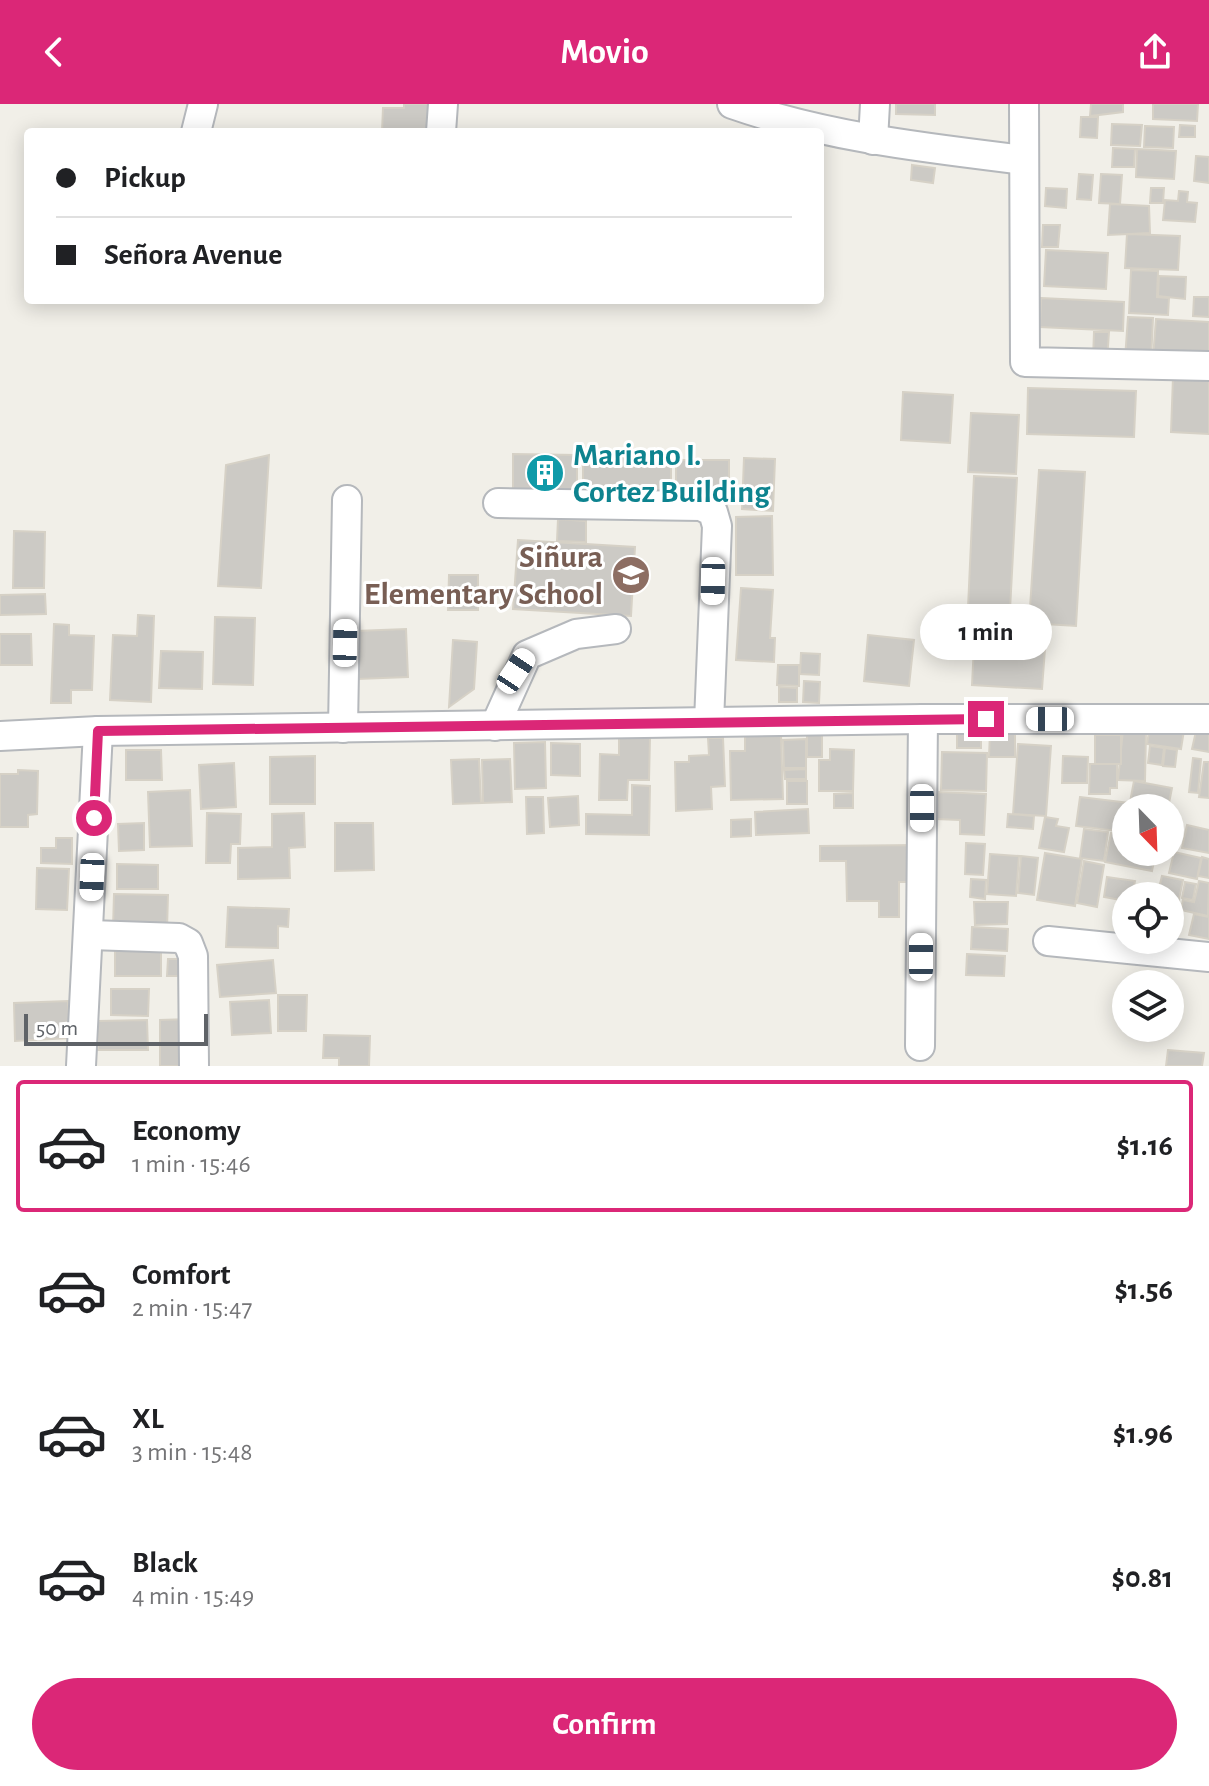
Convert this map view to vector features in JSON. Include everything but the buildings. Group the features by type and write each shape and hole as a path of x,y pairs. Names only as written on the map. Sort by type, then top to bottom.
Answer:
{"street":[{"path":"197,128 203,104"},
{"path":"441,128 443,104"},
{"path":"735,104 765,116 819,128"},
{"path":"873,140 875,104"},
{"path":"1024,104 1025,362 1209,366"},
{"path":"824,129 873,140 1024,160"},
{"path":"343,728 347,500"},
{"path":"498,503 701,506 713,512 717,526 709,722"},
{"path":"495,726 527,655 576,634 616,629"},
{"path":"920,1046 923,719"},
{"path":"0,736 98,731 709,722 1209,719"},
{"path":"81,1066 98,731"},
{"path":"90,935 179,938 188,943 193,956 194,1066"},
{"path":"1048,941 1209,957"}],"place":[{"name":"Mariano I. Cortez Building","path":"545,473"},
{"name":"Siñura Elementary School","path":"631,575"}],"route":[{"path":"94,818 98,731 986,719"}]}
